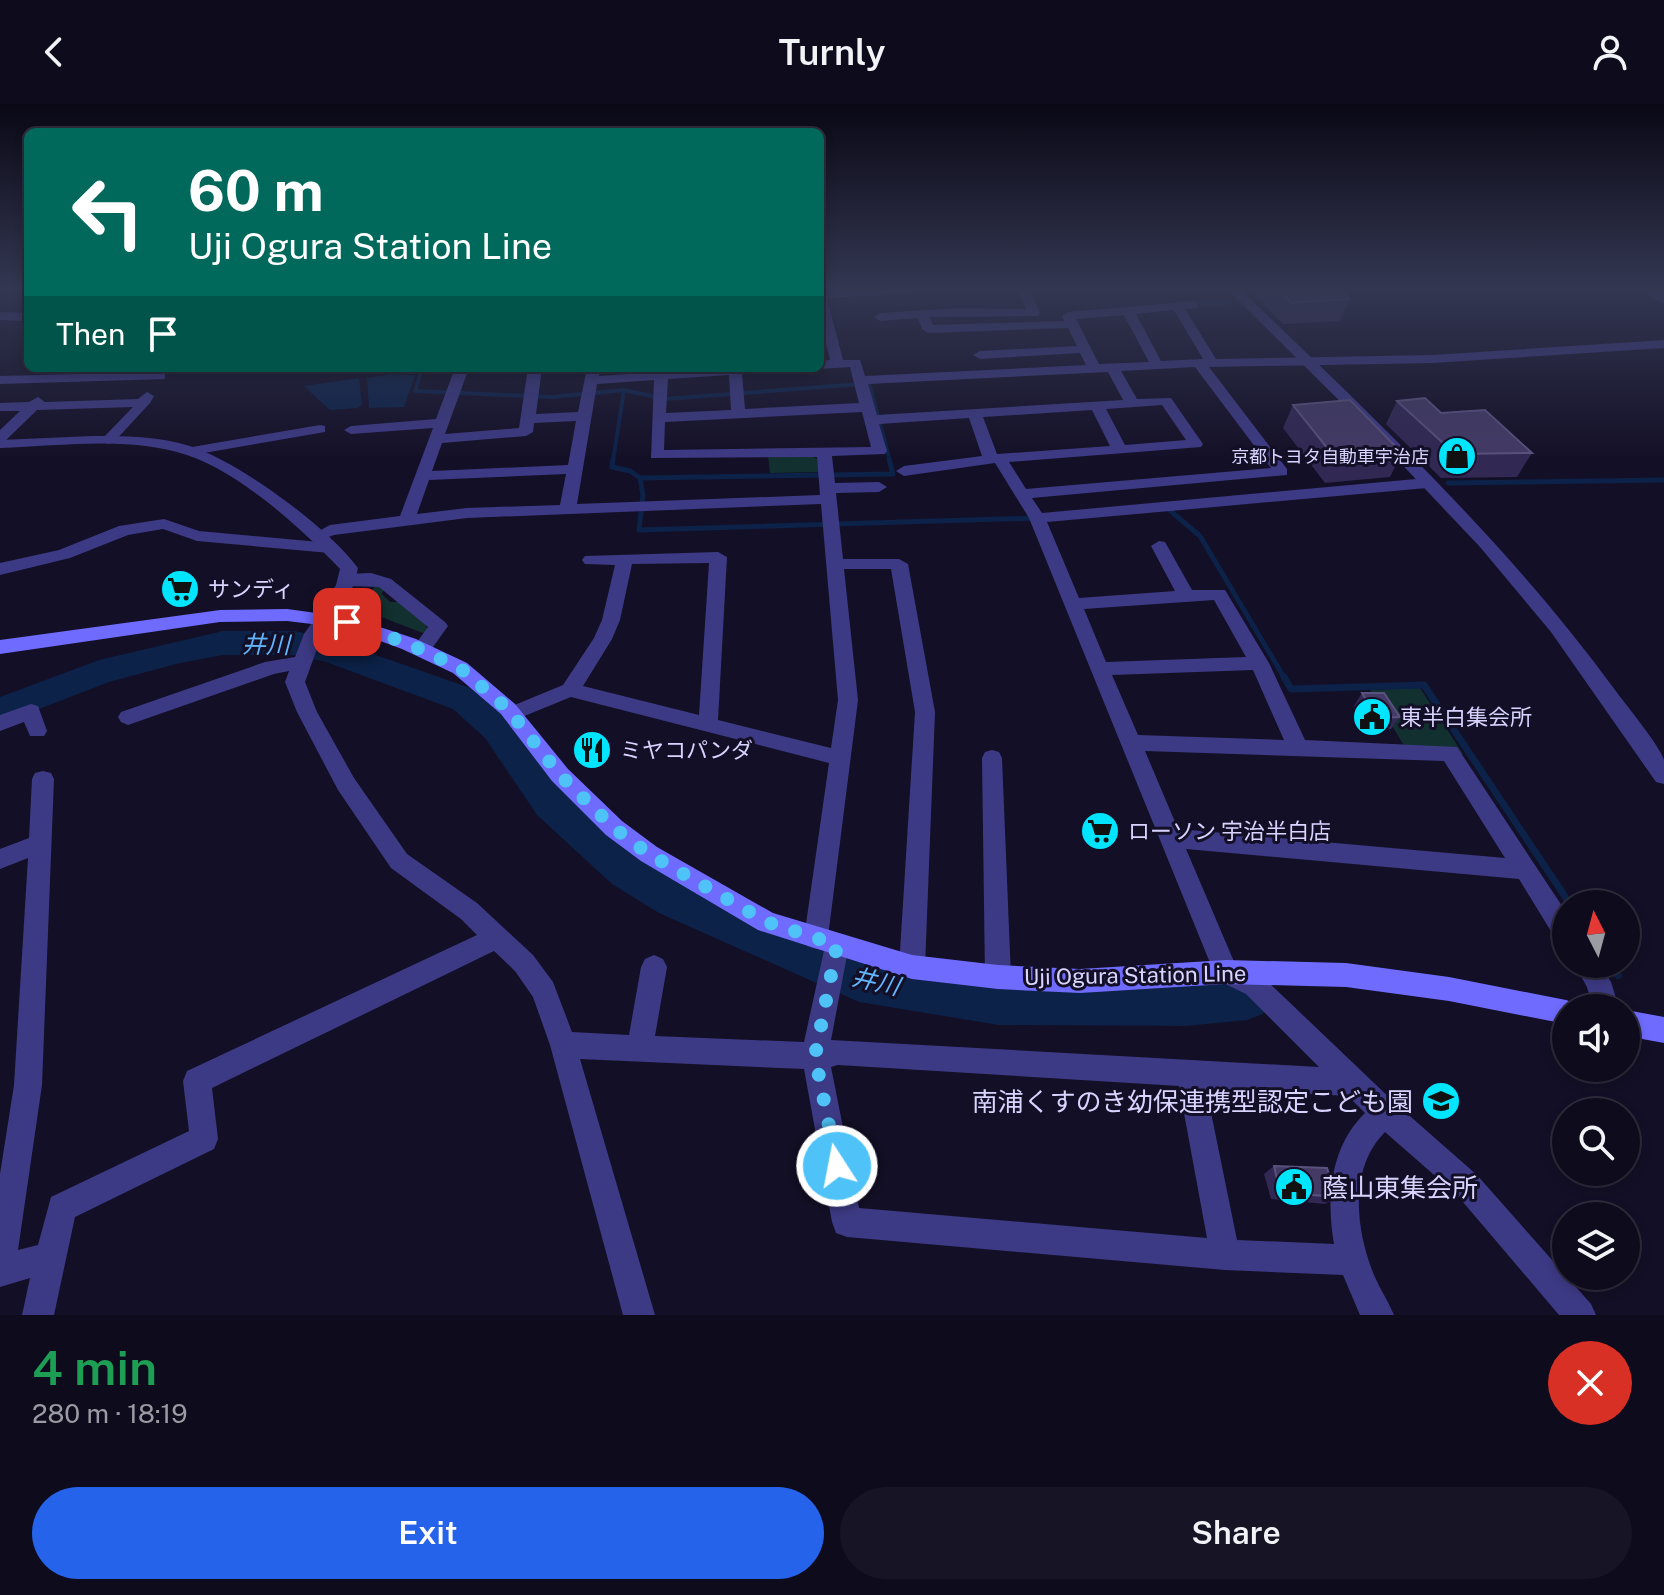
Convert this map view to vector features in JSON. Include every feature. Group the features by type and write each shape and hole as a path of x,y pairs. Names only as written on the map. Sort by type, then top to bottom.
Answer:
{"main road":[{"name":"Uji Ogura Station Line","path":"0,647 220,616 310,642 347,622 421,649 460,668 512,714 560,775 614,828 649,854 829,955 998,977 1080,981 1226,972 1346,975 1449,989 1552,1009"},
{"path":"1640,1026 1664,1030"}],"street":[{"path":"833,347 837,364"},
{"path":"1147,347 1157,365"},
{"path":"1022,494 1282,472 1205,363 1197,347"},
{"path":"1292,347 1520,581 1603,688 1664,776"},
{"path":"861,380 1205,363 1432,359 1625,347"},
{"path":"980,355 1085,349 1095,369"},
{"path":"661,376 656,455 880,451 855,363 824,365"},
{"path":"1113,368 1132,403"},
{"path":"407,520 461,372"},
{"path":"437,439 526,432 534,372"},
{"path":"568,507 592,374 644,372 661,376 693,372"},
{"path":"735,372 738,414"},
{"path":"0,380 160,376 143,403 108,440"},
{"path":"0,441 60,378"},
{"path":"658,418 738,414 974,413 1166,401 1196,444 995,459 904,471"},
{"path":"0,407 143,403"},
{"path":"1097,405 1120,450"},
{"path":"974,413 995,459 1037,518 1226,972 1255,986 1385,1113 1467,1185 1576,1314"},
{"path":"528,419 585,416"},
{"path":"351,430 443,423"},
{"path":"192,451 320,429"},
{"path":"0,441 108,440 192,451 217,461 324,542 349,568 346,580 310,642 295,682 307,712 346,784 399,861 464,907 524,963 544,991 563,1045 639,1315"},
{"path":"824,452 848,700 840,758 829,955 815,1056 847,1222 1225,1255 1353,1260"},
{"path":"424,476 575,469"},
{"path":"1037,518 1427,483"},
{"path":"1139,484 1157,505"},
{"path":"324,542 330,530 407,520 568,507 828,494 879,487"},
{"path":"0,569 64,554 125,530 164,524 197,536 324,542"},
{"path":"1159,546 1187,596"},
{"path":"591,560 718,557 708,725"},
{"path":"512,714 570,690 603,639 611,620 625,559"},
{"path":"835,564 899,564 925,712 912,967"},
{"path":"346,580 371,579 385,583 439,626 421,649"},
{"path":"1074,604 1219,594 1259,663 1298,748"},
{"path":"128,717 272,667 310,642"},
{"path":"1100,669 1259,663"},
{"path":"570,690 840,758"},
{"path":"0,723 31,711 37,731"},
{"path":"1130,743 1450,753 1552,911"},
{"path":"992,758 998,977"},
{"path":"43,779 28,1085 0,1271 50,1257"},
{"path":"1168,838 1526,870"},
{"path":"0,859 40,844"},
{"path":"38,1315 62,1208 204,1139 197,1081 496,938"},
{"path":"640,1048 654,967"},
{"path":"563,1045 815,1056 838,1052 1356,1083"},
{"path":"1190,1074 1225,1255"},
{"path":"1378,1315 1362,1290 1353,1260 1345,1210 1350,1167 1363,1136 1385,1113"}],"green space":[{"path":"810,455 817,459 819,472 770,473 768,456"},
{"path":"376,584 384,588 382,594 390,602 401,602 426,622 427,631 423,633 368,612 364,604"},
{"path":"1420,688 1463,754 1408,752 1370,690"}],"water":[{"path":"391,374 415,375 404,407 369,408 367,378"},
{"path":"359,378 362,405 358,408 330,410 304,386"}],"building":[{"path":"1425,398 1441,413 1485,410 1532,453 1455,454 1397,401"},
{"path":"1350,400 1402,453 1336,459 1293,405"},
{"path":"1362,693 1384,693 1400,717 1376,718"},
{"path":"1274,1166 1327,1168 1336,1197 1280,1192"}],"waterway":[{"path":"421,372 415,391 552,397 624,390"},
{"path":"869,383 890,461"},
{"path":"624,390 665,399 861,384"},
{"path":"613,461 624,390"},
{"path":"613,459 612,467 630,471 640,478"},
{"path":"640,478 893,474 889,459"},
{"path":"640,478 643,495 639,530 1037,518"},
{"path":"1448,483 1663,480"},
{"path":"1166,507 1200,536 1285,679"},
{"name":"井川","path":"0,711 99,672 180,651 223,643 295,643 333,652 466,700 498,728 551,804 627,871 674,900 859,981 999,1003 1186,1004 1247,998"},
{"path":"1284,677 1291,689 1424,685 1561,890"}],"place":[{"name":"京都トヨタ自動車宇治店","path":"1457,456"},
{"name":"サンディ","path":"180,589"},
{"name":"東半白集会所","path":"1372,717"},
{"name":"ミヤコパンダ","path":"592,750"},
{"name":"ローソン 宇治半白店","path":"1100,831"},
{"name":"南浦くすのき幼保連携型認定こども園","path":"1441,1101"},
{"name":"蔭山東集会所","path":"1294,1187"}],"route":[{"path":"347,622 409,644 460,668 508,709 560,775 614,828 649,854 767,922 837,945 815,1056 837,1166"}]}
